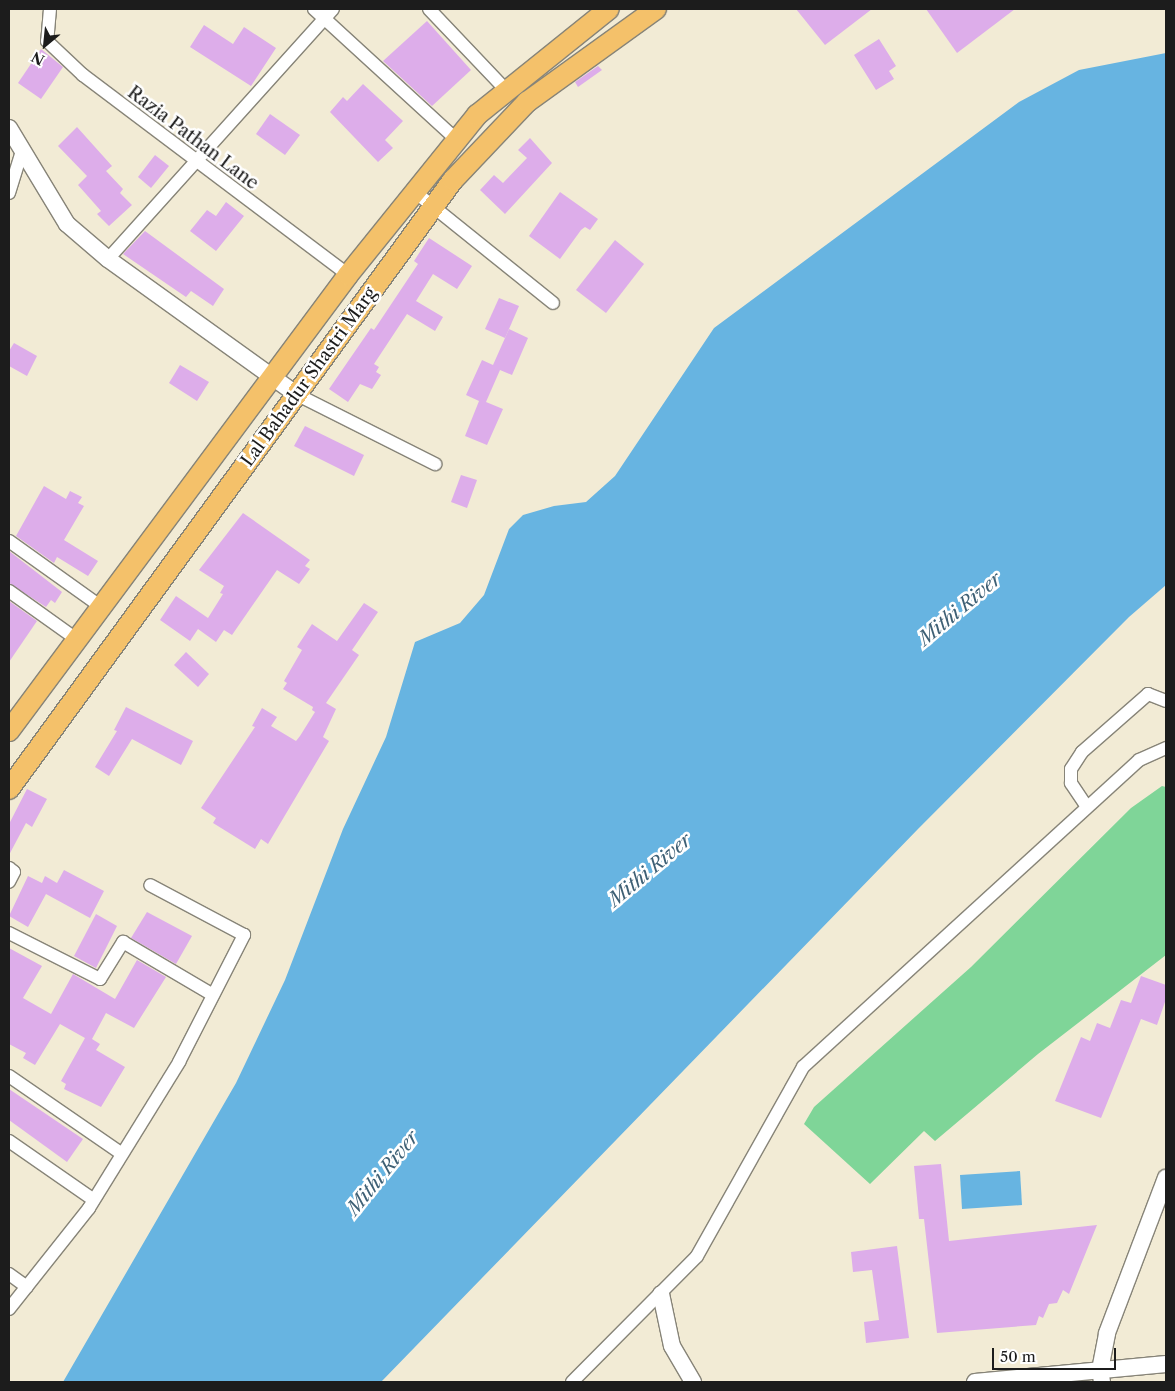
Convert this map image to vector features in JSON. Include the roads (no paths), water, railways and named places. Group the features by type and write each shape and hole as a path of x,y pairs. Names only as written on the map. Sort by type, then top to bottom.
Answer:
{"main road":[{"name":"Lal Bahadur Shastri Marg","path":"9,789 453,180 527,102 656,9"},
{"name":"Lal Bahadur Shastri Marg","path":"10,725 348,275 477,115 598,12"}],"street":[{"name":"Razia Pathan Lane","path":"50,9 48,41 82,75 194,162 348,275"},
{"path":"314,9 329,13 457,140"},
{"path":"429,9 506,90"},
{"path":"108,259 329,13"},
{"path":"9,128 67,224 108,259 296,394 436,464"},
{"path":"9,193 22,151"},
{"path":"415,192 553,302"},
{"path":"9,541 100,606"},
{"path":"9,591 76,639"},
{"path":"1088,807 1071,783 1071,769 1082,752 1148,694 1166,701"},
{"path":"572,1382 698,1256 803,1067 1139,760 1166,748"},
{"path":"9,868 14,872 9,882"},
{"path":"9,1309 94,1200 178,1062 244,935 150,885"},
{"path":"9,933 100,979 123,942 213,995"},
{"path":"9,1076 122,1154"},
{"path":"9,1141 94,1200"},
{"path":"1101,1376 1107,1333 1163,1195 1166,1178"},
{"path":"9,1274 26,1286"},
{"path":"661,1294 672,1346 693,1382"},
{"path":"975,1382 1101,1376 1166,1364"}],"water":[{"name":"Mithi River","path":"1166,53 1166,585 1129,617 918,829 381,1382 63,1382 236,1083 285,980 343,829 386,737 415,642 460,623 484,595 509,529 523,515 554,506 586,502 615,476 714,328 1019,102 1079,70"},
{"path":"1020,1171 1022,1205 962,1209 960,1175"}]}
